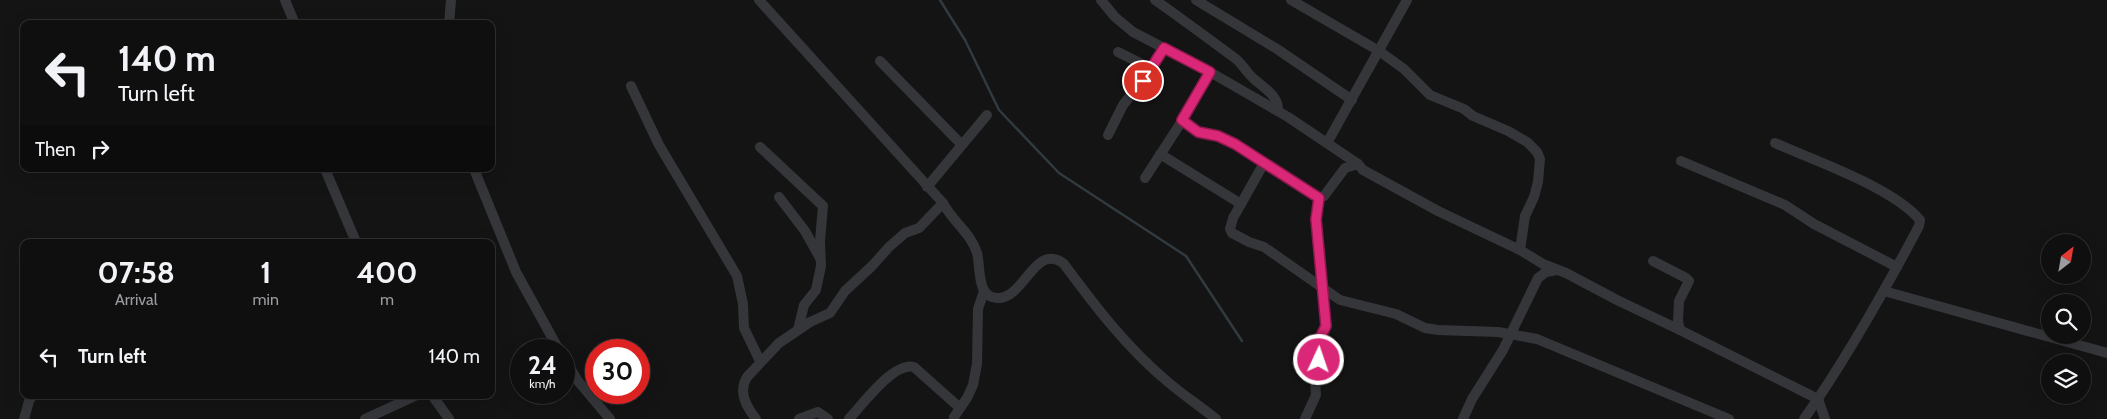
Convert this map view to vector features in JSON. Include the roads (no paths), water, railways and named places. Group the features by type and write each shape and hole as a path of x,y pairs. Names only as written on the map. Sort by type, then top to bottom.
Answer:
{"street":[{"path":"285,0 293,20"},
{"path":"449,20 451,0"},
{"path":"759,0 943,203 951,217 968,235 975,248 984,291 978,309 976,370 973,386 954,419"},
{"path":"1101,0 1133,32 1210,72 1278,111 1358,164 1363,170 1438,211 1818,399 1826,419"},
{"path":"1155,0 1188,22 1236,59 1252,78 1269,91 1279,105 1278,111"},
{"path":"1196,0 1277,49 1352,100"},
{"path":"1291,0 1379,51 1404,69 1430,95 1464,109 1473,116 1508,131 1527,142 1537,152 1540,159 1538,182 1534,197 1525,216 1520,250"},
{"path":"1327,143 1407,0"},
{"path":"1108,134 1123,105 1152,69 1164,48"},
{"path":"1118,52 1152,69"},
{"path":"880,61 961,144"},
{"path":"1145,178 1210,72"},
{"path":"631,86 659,145 737,276 743,304 744,328 760,361"},
{"path":"927,187 987,115"},
{"path":"1182,120 1198,132 1218,136 1235,144 1319,198"},
{"path":"1775,143 1880,190 1920,220 1919,226 1898,267 1804,419"},
{"path":"760,147 823,206 820,241 821,259 816,290 804,305 798,330"},
{"path":"1160,154 1241,204"},
{"path":"1681,161 1785,205 1814,224 1898,267"},
{"path":"1264,163 1232,218 1230,229 1232,233 1248,242 1264,247 1340,300 1396,314 1425,328 1511,333 1537,339 1730,419"},
{"path":"1319,198 1324,196 1345,168 1358,164"},
{"path":"326,172 355,239"},
{"path":"475,172 516,272 553,339"},
{"path":"779,197 805,231 821,259"},
{"path":"1305,419 1316,395 1315,380 1320,353 1320,338 1326,326 1316,219 1319,198"},
{"path":"756,419 745,402 743,384 760,361 778,343 830,313 845,291 890,247 905,233 919,228 943,203"},
{"path":"984,291 994,298 1008,296 1040,262 1047,258 1056,258 1064,264 1097,310 1121,336 1168,382 1216,419"},
{"path":"1653,262 1689,281 1680,301 1678,321 1680,330"},
{"path":"1463,419 1472,400 1503,350 1538,278 1546,272 1557,270"},
{"path":"1884,291 2107,353"},
{"path":"849,419 893,372 910,366 914,367 960,408"},
{"path":"575,376 610,419"},
{"path":"24,419 30,399"},
{"path":"365,419 408,399"},
{"path":"435,399 449,419"},
{"path":"799,419 818,412 828,419"}],"waterway":[{"path":"940,0 965,40 999,110 1059,173 1186,256 1242,341"}]}
